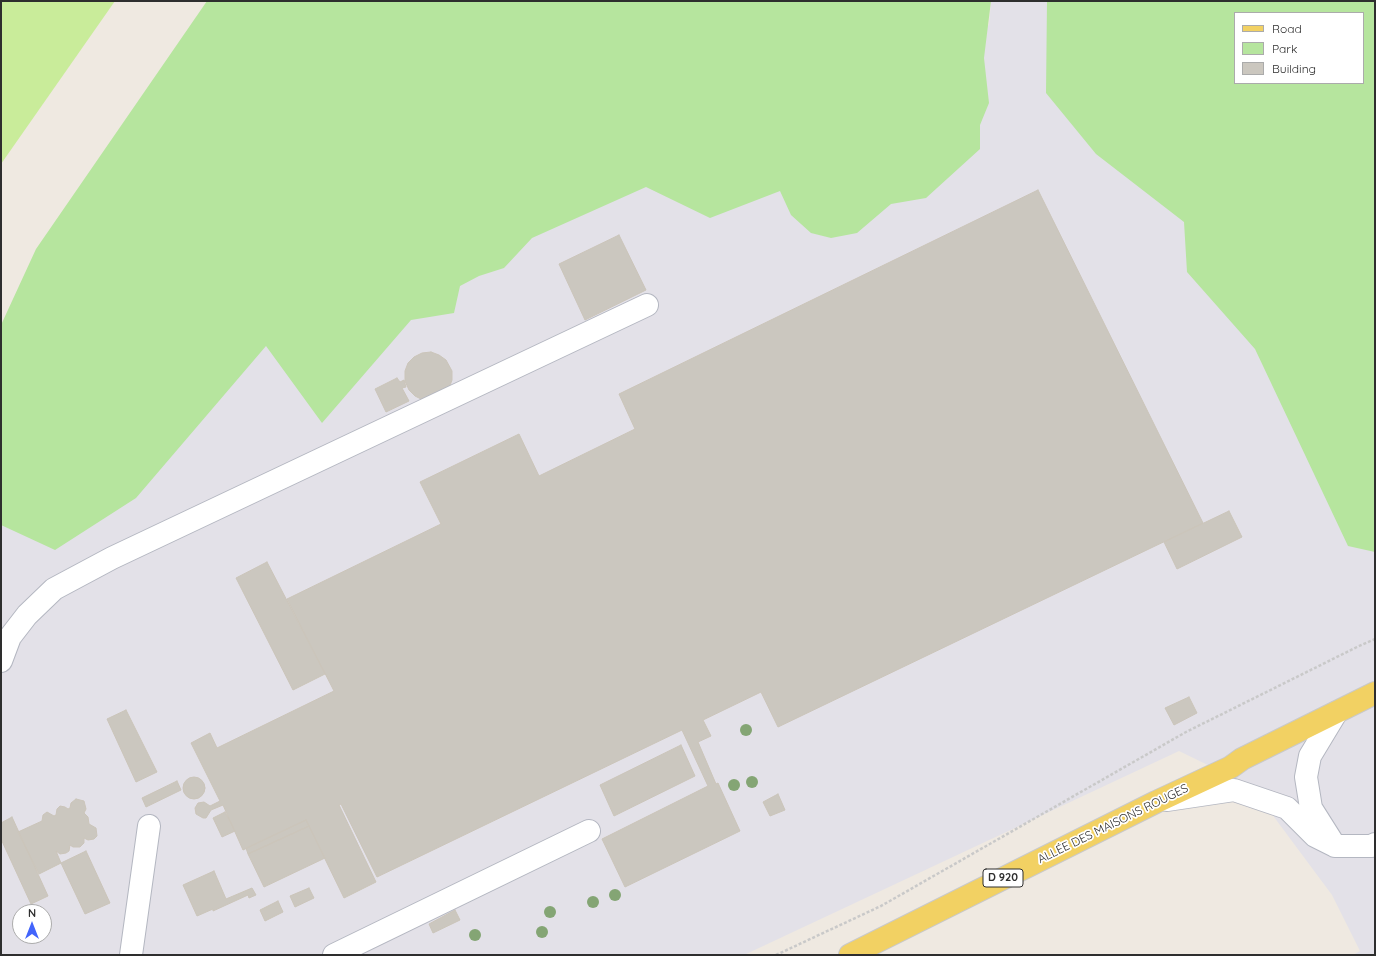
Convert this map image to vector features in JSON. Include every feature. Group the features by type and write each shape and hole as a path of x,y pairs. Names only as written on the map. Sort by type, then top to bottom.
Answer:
{"main road":[{"name":"ALLÉE DES MAISONS ROUGES","path":"850,955 1156,802 1231,767 1242,759 1375,693"}],"lane":[{"path":"1,661 10,637 27,615 54,589 112,558 647,305"},
{"path":"1335,846 1311,808 1306,777 1310,756 1336,713"},
{"path":"1156,802 1234,790 1287,808 1315,836 1335,846 1372,846 1375,844"},
{"path":"131,955 149,826"},
{"path":"334,955 589,831"}],"path":[{"path":"776,955 881,906 1186,732 1375,639"}],"shaded area":[{"path":"991,1 1375,1 1375,955 1353,955 1360,951 1332,895 1251,786 1179,751 744,955 1,955 1,463 989,25"}],"green space":[{"path":"1,1 115,1 1,164"},
{"path":"207,1 991,1 984,58 989,103 980,125 980,149 926,198 891,204 857,233 831,238 811,233 791,215 780,191 710,218 646,187 532,238 504,268 479,276 460,286 454,313 411,320 322,423 266,346 136,498 55,550 1,525 1,325 36,249"},
{"path":"1047,1 1375,1 1375,552 1348,546 1255,349 1187,272 1184,222 1096,154 1046,93"}],"building":[{"path":"1038,190 1203,523 778,727 761,692 703,720 711,736 698,742 716,784 718,783 740,831 625,887 602,839 708,786 682,730 377,877 341,804 339,805 376,882 344,898 306,820 243,850 223,805 211,810 206,818 196,814 195,808 198,803 204,802 210,806 220,801 191,743 210,733 217,748 334,691 287,599 441,524 420,482 519,434 539,476 635,429 619,394"},
{"path":"619,235 646,290 585,320 559,264"},
{"path":"431,352 446,360 452,371 452,380 449,388 423,400 415,396 409,390 405,381 405,371 408,363 414,357 422,353"},
{"path":"397,378 400,382 404,380 406,387 402,388 409,401 386,412 375,389"},
{"path":"1229,511 1242,537 1177,569 1164,542"},
{"path":"267,562 325,674 293,690 236,578"},
{"path":"1189,697 1197,713 1174,725 1165,708"},
{"path":"126,710 157,772 136,782 107,719"},
{"path":"681,745 695,776 614,816 600,785"},
{"path":"194,777 198,778 204,784 204,792 198,798 194,799 190,798 184,792 183,788 184,784 190,778"},
{"path":"177,781 181,790 146,807 142,798"},
{"path":"778,794 785,810 770,816 763,802"},
{"path":"76,799 84,801 86,809 84,813 88,817 89,824 96,828 97,836 94,839 88,840 84,838 84,843 80,847 73,847 70,845 69,851 66,853 60,854 56,851 61,863 39,874 18,832 42,821 43,815 47,812 54,816 56,815 57,809 60,806 68,809 70,808 71,803"},
{"path":"225,812 235,831 222,837 213,818"},
{"path":"12,817 48,896 31,904 1,839 1,823"},
{"path":"306,820 309,826 248,854 246,848"},
{"path":"309,826 325,858 264,887 248,854"},
{"path":"86,851 110,903 85,914 61,863"},
{"path":"214,871 226,899 252,888 256,895 249,898 248,895 213,911 213,909 197,916 183,885"},
{"path":"309,888 314,898 295,907 290,896"},
{"path":"278,901 283,912 265,921 260,910"},
{"path":"455,910 460,920 433,933 429,924"}]}
